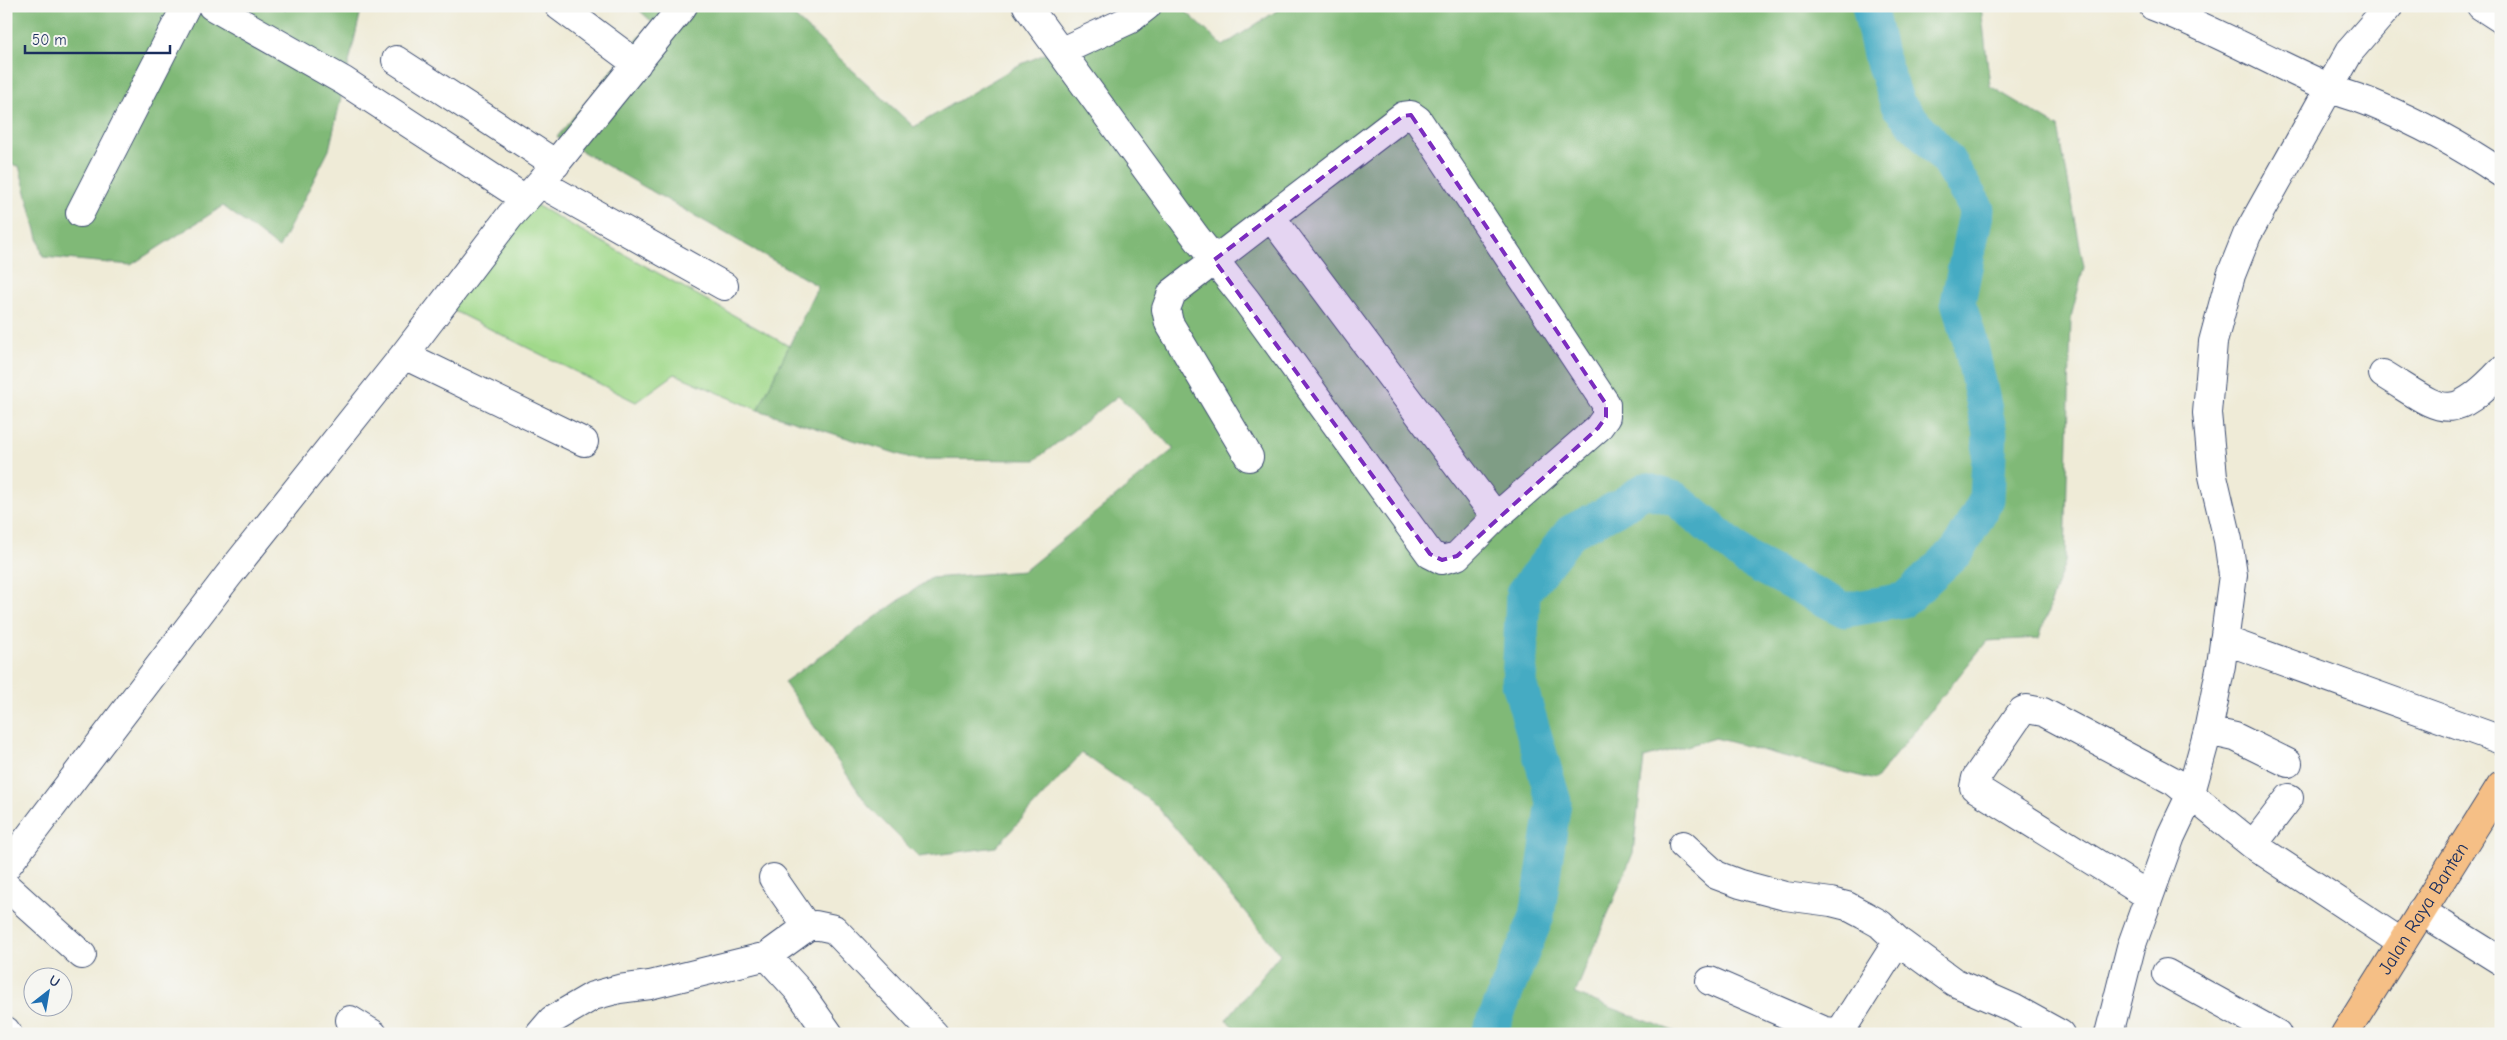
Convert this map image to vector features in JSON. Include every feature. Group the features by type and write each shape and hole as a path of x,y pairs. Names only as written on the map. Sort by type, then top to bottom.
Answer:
{"main road":[{"name":"Jalan Raya Banten","path":"2345,1034 2501,785"}],"street":[{"path":"80,213 186,6"},
{"path":"212,6 344,81 540,182 724,286"},
{"path":"559,6 637,64"},
{"path":"6,867 228,576 404,355 510,216 540,182 683,6"},
{"path":"1027,6 1214,260 1246,300 1430,554 1442,560 1457,556 1496,517 1598,428 1606,417 1606,404 1418,120 1411,115 1403,116 1214,260 1172,293 1166,309 1168,323 1250,457"},
{"path":"1062,52 1129,20 1147,6"},
{"path":"2153,6 2184,18 2330,88 2370,102 2419,124 2465,149 2501,173"},
{"path":"2109,1034 2131,947 2171,836 2190,796 2208,731 2224,640 2233,575 2228,540 2213,476 2207,413 2213,342 2231,276 2247,235 2350,52 2389,6"},
{"path":"2481,6 2501,19"},
{"path":"396,60 540,182"},
{"path":"1271,217 1496,517"},
{"path":"404,355 584,442"},
{"path":"2383,374 2437,407 2450,408 2463,404 2486,387 2501,371"},
{"path":"2224,640 2501,740"},
{"path":"2149,896 2067,843 1981,793 1974,787 1976,778 2022,711 2027,709 2043,712 2174,782 2253,845 2402,943"},
{"path":"2208,731 2235,737 2288,763"},
{"path":"2253,845 2289,798"},
{"path":"1683,845 1716,875 1740,884 1771,892 1847,906 1880,924 1898,941 1954,982 2013,1008 2060,1034"},
{"path":"773,878 807,927"},
{"path":"6,886 82,954"},
{"path":"2421,911 2501,961"},
{"path":"540,1034 552,1020 593,996 619,989 650,985 767,956 807,927 815,925 834,929 934,1034"},
{"path":"1710,981 1825,1030 1835,1032 1842,1029 1898,941"},
{"path":"767,956 798,990 830,1034"},
{"path":"2166,974 2277,1034"},
{"path":"350,1020 373,1034"}],"path":[{"path":"282,6 285,10 288,6"}],"highlighted area":[{"path":"1411,115 1606,404 1606,417 1598,428 1457,556 1442,560 1430,554 1214,260 1403,116"}],"green space":[{"path":"6,6 362,6 329,150 279,248 223,206 131,265 43,257 19,166 6,164"},
{"path":"635,6 783,6 914,127 1017,66 1156,6 1180,6 1223,46 1284,6 1981,6 1990,86 2058,127 2084,267 2071,317 2065,562 2039,638 1987,641 1875,780 1715,738 1644,758 1633,853 1575,994 1681,1034 1241,1034 1226,1020 1280,954 1156,805 1082,753 996,847 919,857 869,807 784,682 931,578 1024,571 1174,449 1118,396 1035,460 914,459 758,410 818,286 557,137 652,22"},
{"path":"525,199 789,346 758,410 675,374 636,402 434,301"}],"waterway":[{"path":"1489,1034 1537,916 1554,802 1519,683 1523,593 1571,532 1621,506 1645,490 1676,499 1747,559 1845,610 1904,600 1958,550 1987,499 1990,433 1969,337 1958,302 1977,209 1948,161 1898,105 1880,54 1869,6"}]}
